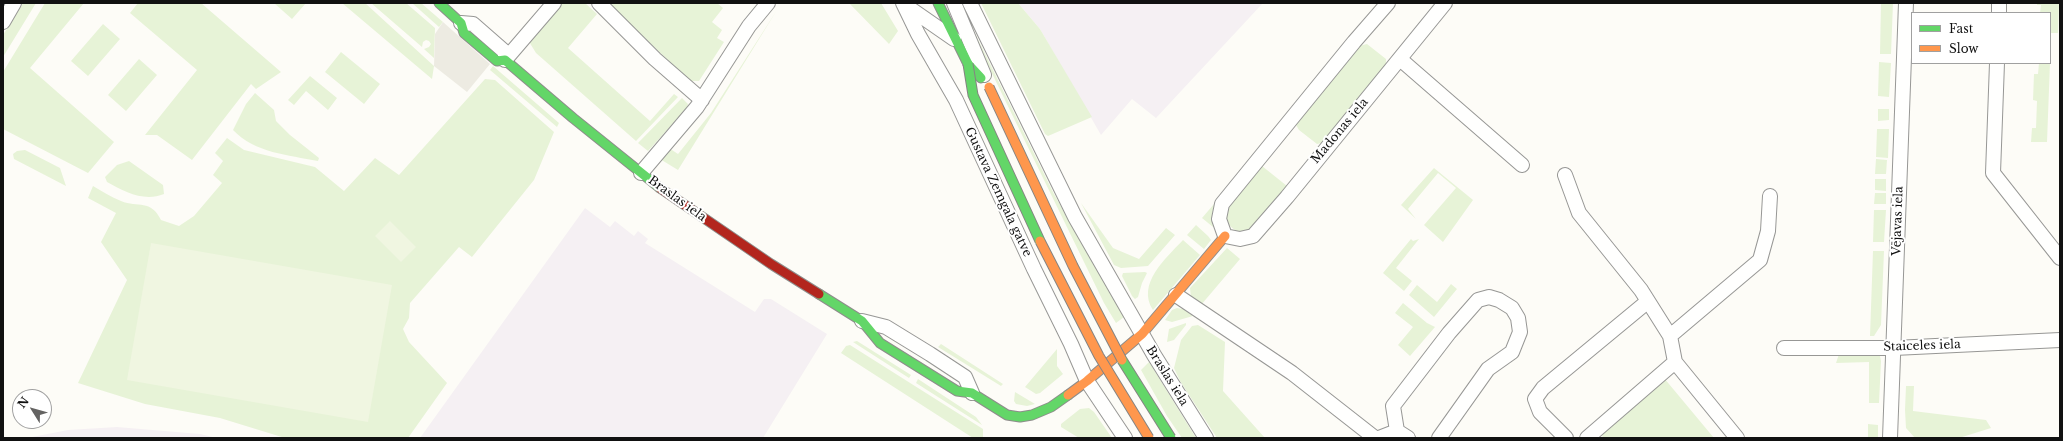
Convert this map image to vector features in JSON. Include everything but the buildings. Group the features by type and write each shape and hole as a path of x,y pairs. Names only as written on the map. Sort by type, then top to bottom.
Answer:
{"main road":[{"name":"Braslas iela","path":"439,3 461,23"},
{"name":"Gustava Zemgala gatve","path":"938,3 968,64 988,87 1104,328 1150,407 1171,438"},
{"name":"Braslas iela","path":"505,60 573,118 669,195 765,260 862,322"},
{"name":"Gustava Zemgala gatve","path":"968,64 972,95 1075,312 1108,373 1149,438"},
{"path":"1142,334 1224,236"},
{"name":"Braslas iela","path":"972,393 1007,415 1020,417 1032,415 1051,407 1087,381 1142,334"}],"street":[{"path":"3,22 14,3"},
{"path":"505,60 554,3"},
{"path":"599,3 655,58 702,100"},
{"path":"641,173 702,100 749,26 768,3"},
{"name":"Gustava Zemgala gatve","path":"954,3 988,87"},
{"path":"970,3 1075,217 1142,334"},
{"path":"1224,236 1219,219 1222,204 1354,42 1388,3"},
{"name":"Madonas iela","path":"1224,236 1240,239 1253,236 1287,197 1445,3"},
{"name":"Vējavas iela","path":"1890,438 1906,3"},
{"name":"Gustava Zemgala gatve","path":"904,4 956,40"},
{"name":"Gustava Zemgala gatve","path":"904,4 918,34 956,100 1087,381"},
{"name":"Braslas iela","path":"461,23 473,24 505,52 505,60"},
{"path":"1400,59 1522,165"},
{"path":"1997,64 1993,173 2060,258"},
{"path":"1565,175 1579,213 1641,290 1647,302 1670,336 1675,362 1737,438"},
{"path":"1670,336 1760,260 1768,231 1770,196"},
{"path":"1176,295 1292,373 1375,438"},
{"path":"1379,438 1403,434 1393,406 1449,333 1478,300 1489,297 1499,300 1512,308 1518,318 1520,332 1512,352 1488,369 1439,438"},
{"path":"1566,438 1540,412 1535,399 1543,388 1647,302"},
{"name":"Braslas iela","path":"862,322 886,327 930,354 965,377 972,393"},
{"name":"Braslas iela","path":"1142,334 1206,438"},
{"name":"Staiceles iela","path":"1784,348 1894,348 2060,340"},
{"path":"1589,438 1675,362"},
{"path":"1087,381 1125,438"}],"shaded area":[{"path":"1018,3 1263,3 1156,118 1132,99 1101,135 1040,29"},
{"path":"443,22 490,64 467,92 434,66 435,34"},
{"path":"585,208 610,227 615,221 634,236 638,231 648,239 645,243 755,312 764,299 771,299 827,334 763,438 420,438"},
{"path":"117,427 200,434 217,438 27,438 68,430"}],"green space":[{"path":"23,3 36,3 3,57 3,35"},
{"path":"45,3 84,3 30,68 114,142 88,173 3,129 3,72"},
{"path":"138,3 201,3 281,72 256,89 251,84 192,160 157,135 145,135 197,70 130,13"},
{"path":"274,3 306,3 292,19"},
{"path":"342,3 365,3 434,66 432,79"},
{"path":"371,3 406,3 435,28 434,58 424,49 429,47 431,44 429,41 426,40 423,42 422,47"},
{"path":"412,3 421,3 443,22 439,27"},
{"path":"561,3 585,3 597,14 568,48 650,121 674,94 678,97 636,141 536,53 528,40"},
{"path":"608,3 717,3 723,8 712,22 722,30 717,38 724,42 699,81 690,81"},
{"path":"849,3 881,3 898,31 889,44"},
{"path":"981,3 1018,3 1040,29 1092,117 1048,136 1045,134"},
{"path":"1881,3 1893,3 1891,54 1880,54"},
{"path":"2037,3 2059,3 2058,33 2051,33 2051,12 2040,12 2041,5 2037,5"},
{"path":"777,10 678,170 660,159 669,148 678,154 711,113"},
{"path":"965,13 1054,194 1124,317 1116,323 1104,303 963,14"},
{"path":"103,24 120,39 88,76 71,61"},
{"path":"1367,44 1386,59 1386,67 1322,143 1317,144 1299,130 1296,125 1359,46"},
{"path":"341,52 380,84 364,104 325,72"},
{"path":"139,59 157,75 126,111 108,95"},
{"path":"1879,62 1891,63 1889,97 1878,96"},
{"path":"2039,64 2050,64 2047,142 2031,142 2032,128 2036,128 2037,101 2033,100 2034,74 2038,74"},
{"path":"493,66 559,123 557,127 490,70"},
{"path":"310,76 337,98 328,110 306,91 294,105 288,100"},
{"path":"485,79 495,80 554,132 534,180 472,257 459,247 410,303 409,318 403,329 409,342 447,383 408,438 285,438 220,418 145,404 78,383 127,280 101,242 116,213 88,198 93,186 121,201 144,205 153,209 161,220 179,226 194,216 222,183 213,175 223,161 215,153 227,138 244,150 315,167 344,191 375,158 399,175"},
{"path":"255,93 274,110 276,121 290,135 319,158 318,161 272,152 251,144 233,130 246,104"},
{"path":"682,98 688,104 687,108 648,151 638,143"},
{"path":"1878,109 1889,109 1889,120 1878,121"},
{"path":"1877,129 1889,129 1888,158 1876,157"},
{"path":"25,150 60,168 66,186 14,159 13,154 17,151"},
{"path":"1876,159 1887,160 1886,174 1875,174"},
{"path":"129,161 163,185 164,194 149,197 135,195 107,182 105,177 117,165"},
{"path":"1262,166 1287,186 1251,230 1240,233 1228,224 1225,209"},
{"path":"1434,168 1473,200 1443,242 1424,225 1456,188 1438,173 1408,209 1416,219 1401,205"},
{"path":"1875,179 1886,179 1886,191 1875,190"},
{"path":"1875,193 1886,193 1886,204 1874,204"},
{"path":"1081,203 1113,248 1139,259 1166,228 1175,235 1148,266 1121,268 1114,265"},
{"path":"1214,204 1212,216 1213,227 1202,218"},
{"path":"1874,210 1886,210 1884,242 1873,242"},
{"path":"390,221 416,247 401,262 375,236"},
{"path":"1196,225 1211,240 1204,249 1187,235"},
{"path":"1411,239 1413,241 1419,239 1396,268 1412,281 1404,291 1383,273"},
{"path":"1183,240 1200,255 1153,310 1149,300 1148,291 1151,281 1155,272 1162,263"},
{"path":"151,243 392,285 368,422 127,380"},
{"path":"1227,248 1240,259 1201,305 1191,298 1190,288"},
{"path":"1873,251 1884,251 1881,325 1874,336 1870,336"},
{"path":"1123,273 1147,273 1138,297 1135,299 1122,276"},
{"path":"1451,284 1457,289 1434,317 1409,295 1417,285 1437,302"},
{"path":"1403,303 1427,323 1435,327 1410,356 1398,345 1413,327 1395,313"},
{"path":"1177,308 1183,309 1193,316 1172,322 1165,320 1172,310"},
{"path":"1186,323 1174,340 1167,342 1169,329"},
{"path":"1198,325 1225,342 1223,391 1265,438 1217,438 1180,381 1174,368 1181,340 1192,326"},
{"path":"857,341 911,375 909,378 853,342"},
{"path":"941,344 1003,384 1001,386 938,347"},
{"path":"850,345 983,429 983,438 973,438 841,353 846,346"},
{"path":"1057,349 1057,366 1063,374 1040,393 1036,394 1025,387"},
{"path":"1877,352 1881,361 1879,403 1869,403 1869,362 1836,363 1839,354"},
{"path":"1149,362 1196,438 1182,438 1167,416 1141,370"},
{"path":"1664,378 1714,438 1603,438 1601,432"},
{"path":"918,379 976,417 982,425 916,383"},
{"path":"1906,386 1914,386 1913,411 1986,420 1991,428 1959,438 1915,438 1906,428"},
{"path":"1015,392 1035,404 1027,406 1016,404 1014,401"},
{"path":"1089,408 1094,412 1112,438 1079,438 1061,427 1061,424 1080,409"},
{"path":"1868,424 1878,425 1878,438 1868,438"}],"traffic: fast":[{"path":"439,3 461,23 464,33 497,61 505,60 573,118 660,188"},
{"path":"938,3 968,64 981,78"},
{"path":"968,64 973,95 1040,241"},
{"path":"819,294 862,321 880,343 957,391 972,393 1007,415 1020,417 1032,415 1051,407 1068,395"},
{"path":"1122,360 1171,438"}],"traffic: slow":[{"path":"989,87 1073,266 1122,360"},
{"path":"1068,395 1087,381 1142,334 1225,236"},
{"path":"1040,241 1099,356 1149,438"}],"traffic: jam":[{"path":"660,188 771,264 819,294"}]}
